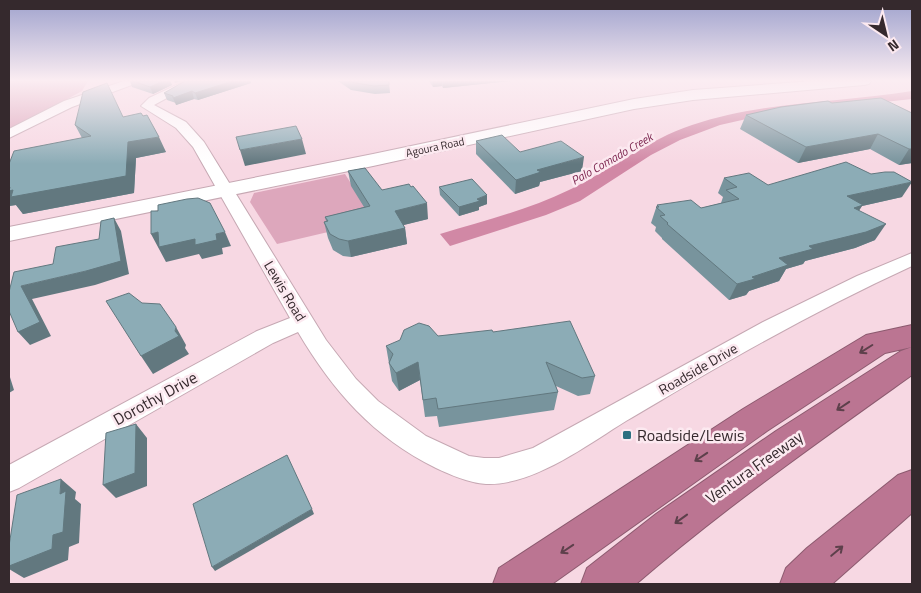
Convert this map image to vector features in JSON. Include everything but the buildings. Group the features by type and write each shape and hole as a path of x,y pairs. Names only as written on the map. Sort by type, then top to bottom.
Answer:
{"highway":[{"path":"515,584 755,420 877,342 912,336"},
{"name":"Ventura Freeway","path":"603,584 678,522 788,442 912,359"},
{"path":"802,584 822,563 912,488"}],"main road":[{"name":"Agoura Road","path":"9,234 613,109"}],"street":[{"path":"9,134 60,109"},
{"name":"Lewis Road","path":"152,109 181,125 199,146 322,352 359,399 396,430 431,453 455,464 484,471"},
{"name":"Roadside Drive","path":"484,471 514,469 542,457 750,339 864,280 912,260"},
{"name":"Dorothy Drive","path":"9,479 265,337 303,321"}],"shaded area":[{"path":"9,109 50,109 9,131"},
{"path":"762,109 823,109 764,115 720,125 680,140 651,155 580,201 546,215 450,246 440,234 505,215 553,197 676,131 719,117"},
{"path":"345,174 375,221 277,244 250,202 254,193"}],"place":[{"name":"Roadside/Lewis","path":"627,435"}],"water label":[{"name":"Palo Comado Creek","path":"612,159"}]}
